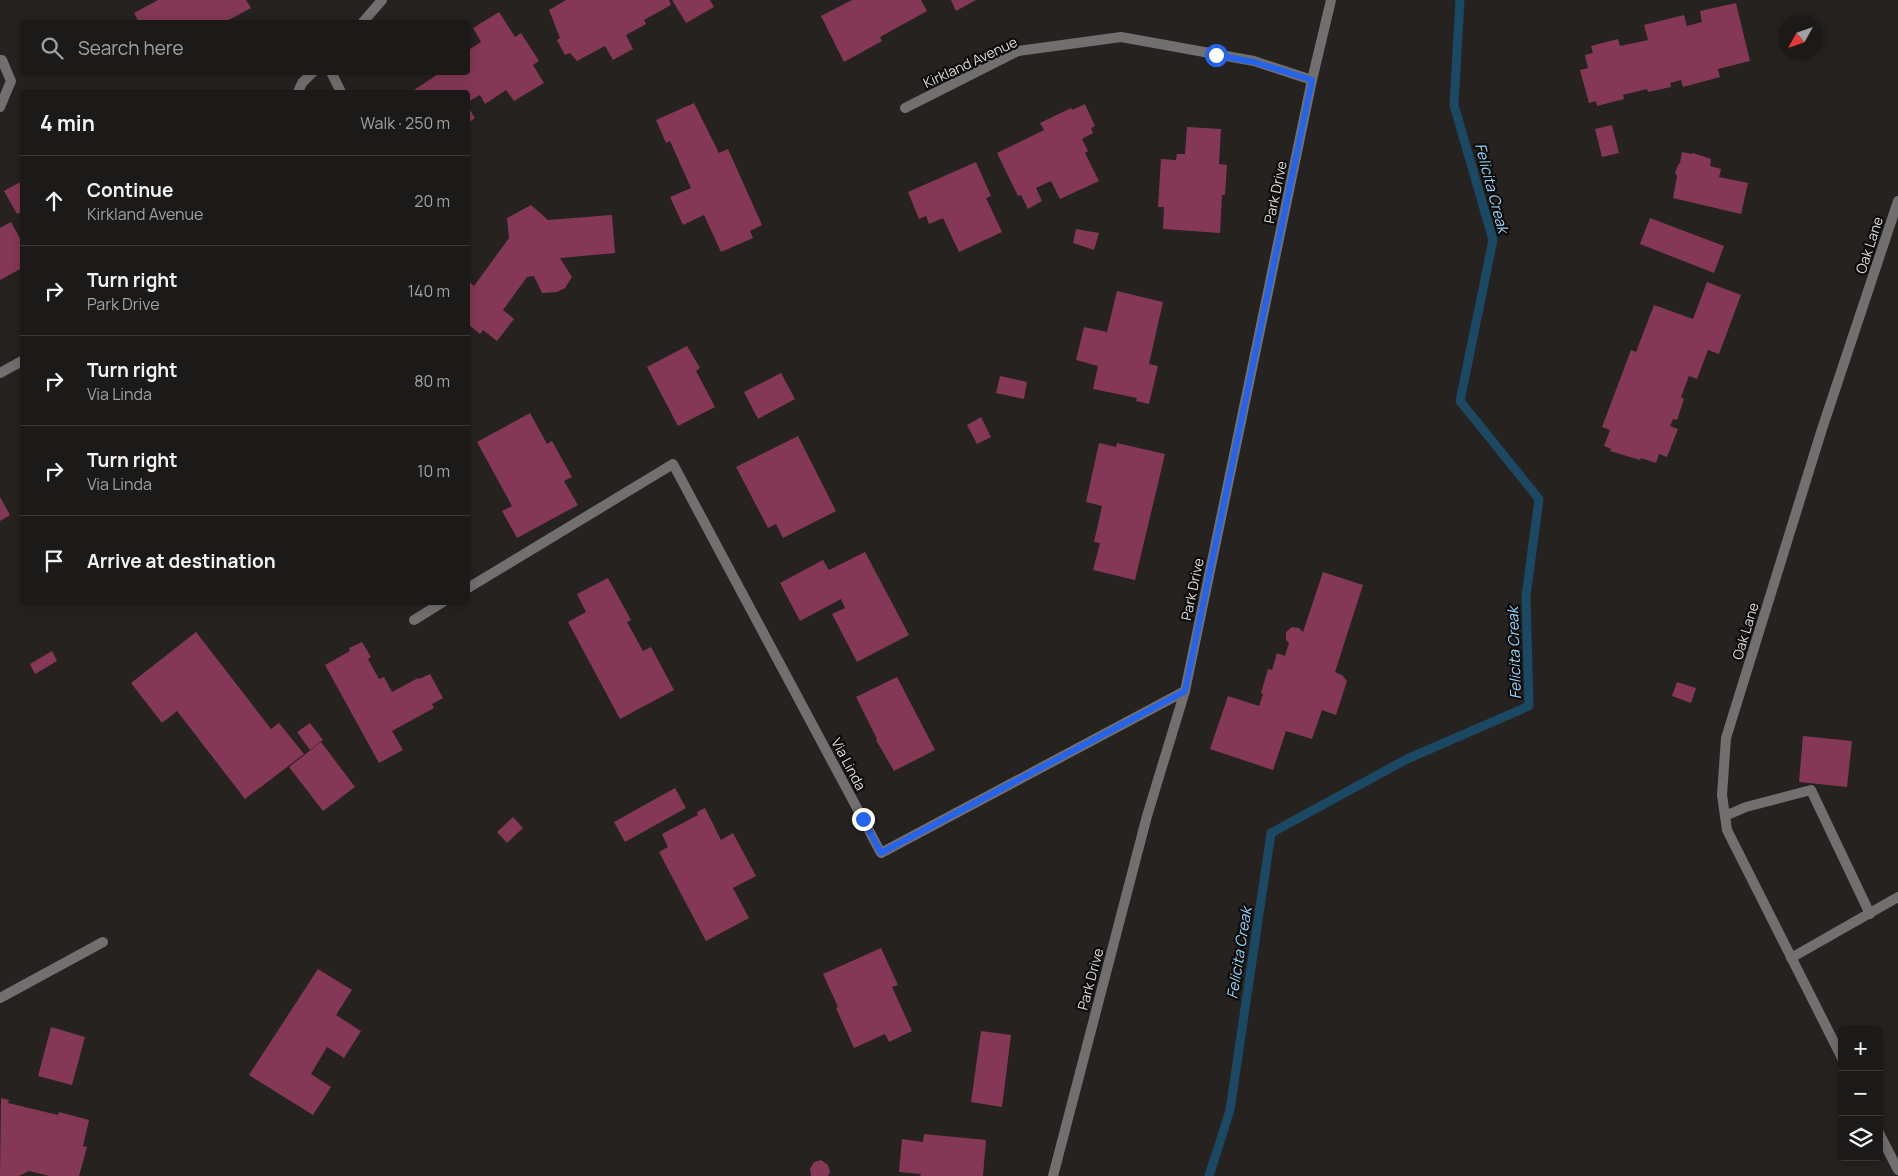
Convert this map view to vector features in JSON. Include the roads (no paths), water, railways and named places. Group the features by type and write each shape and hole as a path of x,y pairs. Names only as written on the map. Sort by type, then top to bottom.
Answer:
{"street":[{"path":"366,20 382,0"},
{"name":"Park Drive","path":"1053,1176 1147,816 1185,691 1326,13 1331,0"},
{"name":"Kirkland Avenue","path":"905,108 1018,51 1121,38 1254,62 1312,80"},
{"path":"0,60 2,60 11,81 0,107"},
{"path":"299,90 302,83 311,75"},
{"path":"332,75 340,90"},
{"name":"Oak Lane","path":"1838,1050 1727,830 1722,795 1726,738 1822,428 1898,201"},
{"path":"0,373 20,362"},
{"name":"Via Linda","path":"470,587 673,464 881,853 1185,691"},
{"path":"414,620 438,605"},
{"path":"1725,816 1746,807 1811,790 1870,914"},
{"path":"1791,958 1898,897"},
{"path":"0,998 103,942"},
{"path":"1883,1140 1898,1170"}],"waterway":[{"name":"Felicita Creak","path":"1209,1176 1230,1110 1271,833 1407,759 1529,706 1526,596 1539,499 1460,401 1493,240 1454,105 1460,0"}]}
